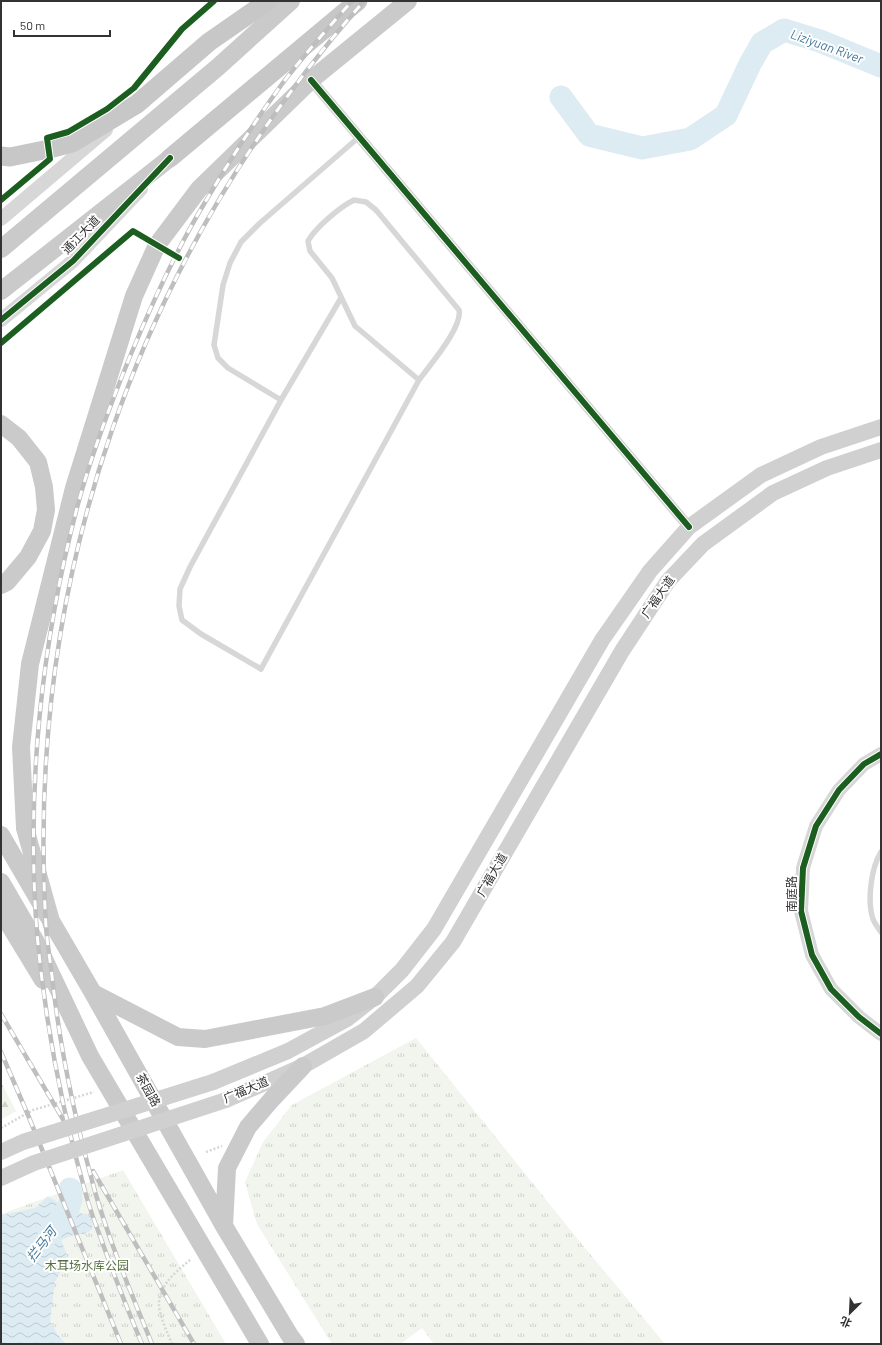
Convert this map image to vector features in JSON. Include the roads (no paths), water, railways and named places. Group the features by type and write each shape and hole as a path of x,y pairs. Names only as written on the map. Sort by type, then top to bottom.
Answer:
{"highway":[{"path":"1,156 10,157 72,143 137,104 209,42 268,1"},
{"name":"通江大道","path":"170,158 358,1"}],"main road":[{"path":"1,249 218,67 291,1"},
{"path":"52,925 25,828 22,747 28,679 30,664 74,488 134,296 158,245 199,189 311,80 408,1"},
{"name":"通江大道","path":"1,291 170,158"},
{"path":"1,424 20,438 38,462 44,487 46,510 42,530 28,557 7,582 1,585"},
{"name":"广福大道","path":"1,1152 23,1142 213,1082 295,1047 347,1020 375,997 402,970 434,929 602,640 650,571 689,527 761,475 821,447 881,427"},
{"name":"广福大道","path":"1,1178 34,1163 226,1100 303,1066 364,1031 418,986 452,942 622,651 668,580 703,544 773,493 827,468 881,450"},
{"name":"茶园路","path":"1,835 52,925 93,993 224,1226 296,1344"},
{"path":"1,882 36,942 90,1056"},
{"path":"1,911 90,1056 260,1344"},
{"path":"93,993 178,1037 205,1039 325,1016 375,997"},
{"path":"224,1226 227,1168 248,1127 303,1066"}],"street":[{"path":"311,80 689,527"},
{"path":"1,219 137,104"},
{"name":"通江大道","path":"1,320 72,261 170,158"},
{"name":"南庭路","path":"881,754 864,764 839,790 816,826 803,868 801,911 812,955 831,989 859,1017 881,1034"}],"lane":[{"path":"281,400 228,368 218,358 214,345 223,285 230,263 241,242 260,223 359,137"},
{"path":"341,298 281,400 190,567 180,589 182,620 200,634 261,669 418,380 445,346 459,320 459,310 376,210 366,202 354,200 345,205 312,234 308,241 310,251 332,278 354,326 418,380"},
{"path":"881,852 876,860 870,902 873,920 881,932"}],"water":[{"path":"48,1196 68,1209 93,1217 92,1230 84,1234 76,1234 61,1240 67,1255 66,1262 55,1282 50,1321 58,1335 66,1344 1,1344 1,1215 35,1208"}],"waterway":[{"name":"Liziyuan River","path":"561,97 589,135 642,148 690,139 726,115 750,64 762,43 784,30 820,41 881,66"},
{"name":"拦马河","path":"49,1234 68,1209 71,1199 70,1189"}],"railway":[{"path":"142,1344 93,1216 77,1163 62,1098 40,966 34,879 35,771 46,663 54,610 78,504 96,447 116,391 139,334 176,256 196,218 252,126 290,73 352,1"},
{"path":"152,1344 115,1252 96,1195 70,1087 55,1004 46,926 44,798 55,672 77,550 112,431 158,317 215,206 284,101 364,1"},
{"path":"1,1014 64,1121"},
{"path":"1,1052 121,1344"},
{"path":"93,1171 194,1344"}],"park label":[{"name":"木耳场水库公园","path":"87,1266"}]}
